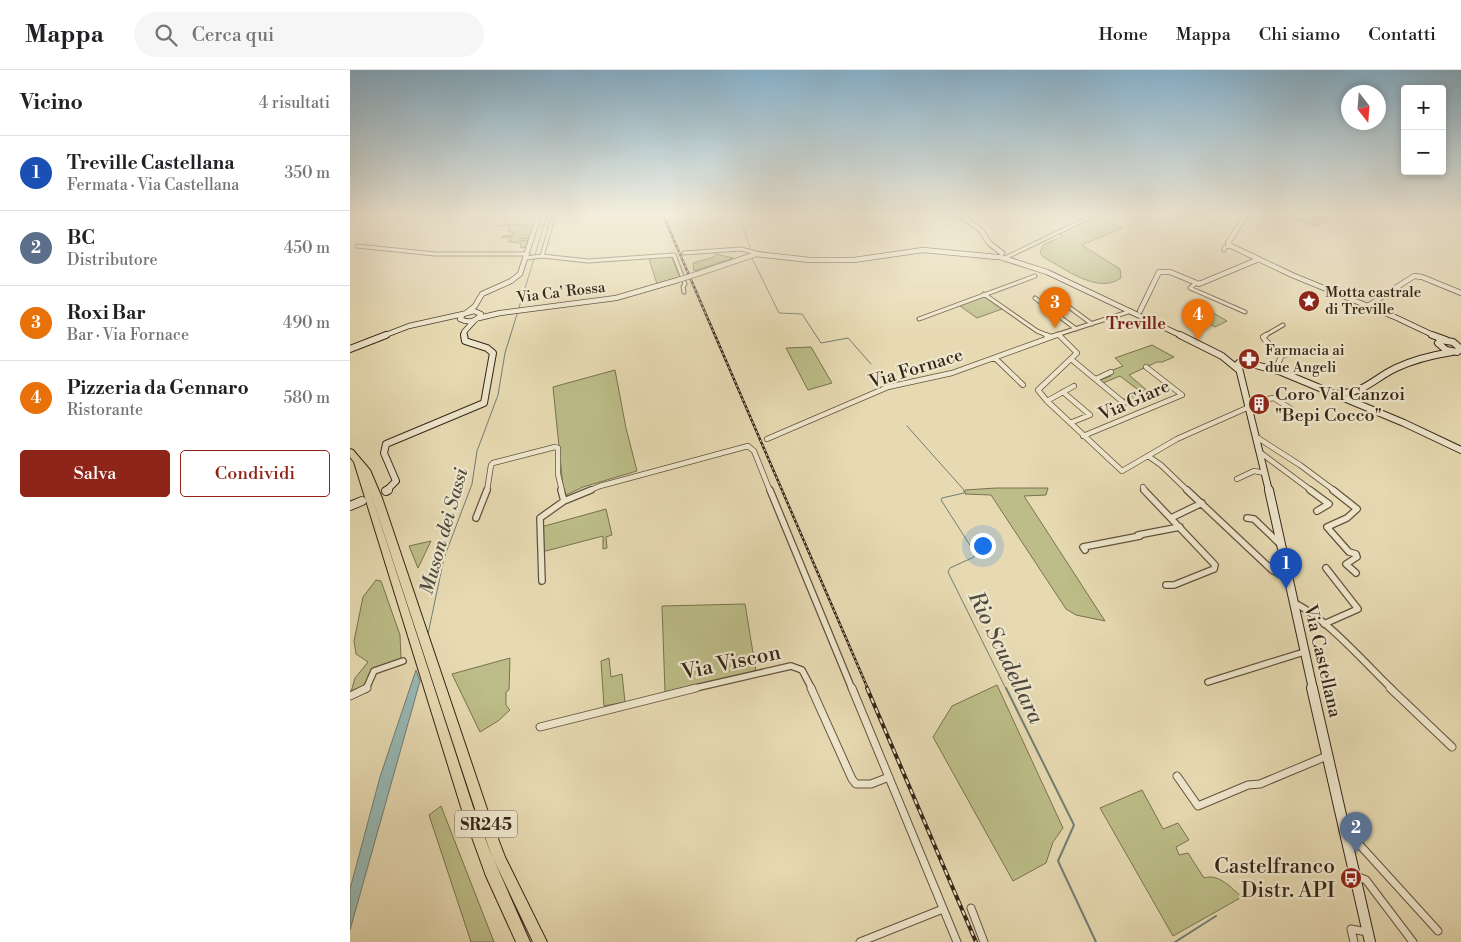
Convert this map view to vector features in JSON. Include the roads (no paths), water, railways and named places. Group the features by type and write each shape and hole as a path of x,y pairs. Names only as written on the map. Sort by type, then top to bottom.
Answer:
{"highway":[{"name":"SR245","path":"351,453 367,472 378,498 468,772 500,860 540,942"},
{"name":"SR245","path":"351,453 362,476 478,840 523,942"}],"street":[{"name":"Via Ca' Rossa","path":"470,256 541,256 588,261 653,256"},
{"name":"Via Ca' Rossa","path":"675,256 684,284 684,292"},
{"name":"Via Ca' Rossa","path":"448,319 461,321 478,316 616,298 700,273 744,256"},
{"name":"Via Ca' Rossa","path":"777,256 819,260 862,259 882,256"},
{"name":"Via Ca' Rossa","path":"1002,256 1059,277 1112,303 1134,310 1236,363"},
{"path":"1254,256 1401,320 1429,335 1461,343"},
{"name":"Via Ca' Rossa","path":"352,349 411,326 465,314 475,306 482,294 518,276 527,257"},
{"path":"1245,312 1190,288 1195,284 1259,258"},
{"path":"1134,310 1143,302 1159,272 1169,271 1195,284"},
{"path":"919,319 1036,276"},
{"path":"1368,306 1414,276 1422,277 1461,293"},
{"path":"984,294 1037,331 1051,337"},
{"path":"1035,298 1076,329"},
{"path":"1052,307 1065,304 1092,324"},
{"path":"475,306 478,316"},
{"name":"Via Fornace","path":"767,439 889,387 952,373 1058,334 1134,310"},
{"path":"466,329 460,318 465,314 478,316"},
{"path":"386,491 394,486 396,482 384,453 386,444 484,403 494,354 487,348 465,341 463,335 478,316"},
{"path":"1282,355 1276,347 1263,337 1283,325"},
{"path":"1037,331 1044,339"},
{"path":"1058,334 1076,351 1076,356 1038,389 1070,424 1122,471 1177,439 1248,404 1274,398 1291,409"},
{"path":"1429,335 1440,345 1452,352"},
{"path":"1440,345 1446,340"},
{"path":"1331,392 1353,396 1394,368 1437,354 1457,352 1461,348 1454,342"},
{"path":"1437,354 1441,352 1440,345"},
{"path":"1282,355 1320,348"},
{"path":"1277,371 1282,355"},
{"path":"995,358 1023,385"},
{"path":"1071,359 1124,403"},
{"path":"1236,363 1291,374 1339,393 1353,396 1363,404"},
{"name":"Via Castellana","path":"1236,363 1262,453 1293,603 1370,942"},
{"name":"Via Giare","path":"1083,436 1182,395 1146,367"},
{"path":"1277,371 1363,404 1461,450"},
{"path":"1096,379 1111,372"},
{"path":"1047,401 1074,386"},
{"path":"1063,392 1090,415 1070,424"},
{"path":"1258,438 1300,465 1356,507 1357,509 1353,515 1334,523 1326,529 1349,552 1356,554 1356,557 1346,564 1356,573"},
{"path":"542,581 540,518 564,501 581,493 630,477 732,448 748,446 754,450 957,942"},
{"path":"476,518 487,492 492,465 504,459 555,447 558,448 558,474 564,501"},
{"path":"1262,453 1329,504 1317,511"},
{"path":"1148,456 1202,503 1274,573 1288,579"},
{"path":"1237,479 1254,471 1265,473"},
{"path":"1143,487 1146,493 1215,565 1215,568 1174,585 1166,585"},
{"path":"350,506 362,501"},
{"path":"1170,518 1202,503"},
{"path":"1246,518 1254,520 1280,544"},
{"path":"1085,550 1083,547 1131,539 1137,535 1180,527"},
{"path":"1267,565 1279,570 1286,567"},
{"path":"1324,624 1358,609 1326,568"},
{"path":"1293,603 1305,608 1324,624 1452,746"},
{"path":"1208,682 1304,652"},
{"path":"350,696 366,689 374,671 403,661"},
{"name":"Via Viscon","path":"540,727 634,702 791,666 802,670 806,676 852,779 856,784 871,784 890,777"},
{"path":"1177,776 1198,806 1248,785 1260,784 1328,756"},
{"path":"1345,838 1358,843 1438,931"},
{"path":"1354,875 1366,880 1413,942"},
{"path":"971,908 984,942"},
{"path":"860,942 943,909"},
{"path":"1354,942 1351,929 1368,932"}],"water":[{"path":"416,670 420,681 350,930 350,889 380,777"}],"waterway":[{"name":"Rio Scudellara","path":"752,258 779,313 802,314 821,343 848,338 871,364"},
{"name":"Muson dei Sassi","path":"428,634 444,558 472,484 477,451 498,395 505,353 534,259"},
{"name":"Rio Scudellara","path":"907,426 964,490 964,493 942,498 941,500 975,553 974,557 950,568 948,572 1006,689"},
{"name":"Rio Scudellara","path":"1006,688 1074,825 1058,861 1096,942"},
{"name":"Rio Scudellara","path":"1175,942 1216,916"}],"railway":[{"path":"681,256 868,689"},
{"path":"867,688 976,942"}],"place":[{"name":"Motta castrale di Treville","path":"1309,301"},
{"name":"Roxi Bar","path":"1055,328"},
{"name":"Pizzeria da Gennaro","path":"1198,340"},
{"name":"Farmacia ai due Angeli","path":"1249,359"},
{"name":"Coro Val Canzoi \"Bepi Cocco\"","path":"1259,404"},
{"name":"Treville Castellana","path":"1286,589"},
{"name":"BC","path":"1356,853"},
{"name":"Castelfranco Distr. API","path":"1351,878"}],"district":[{"name":"Treville","path":"1136,323"}]}
